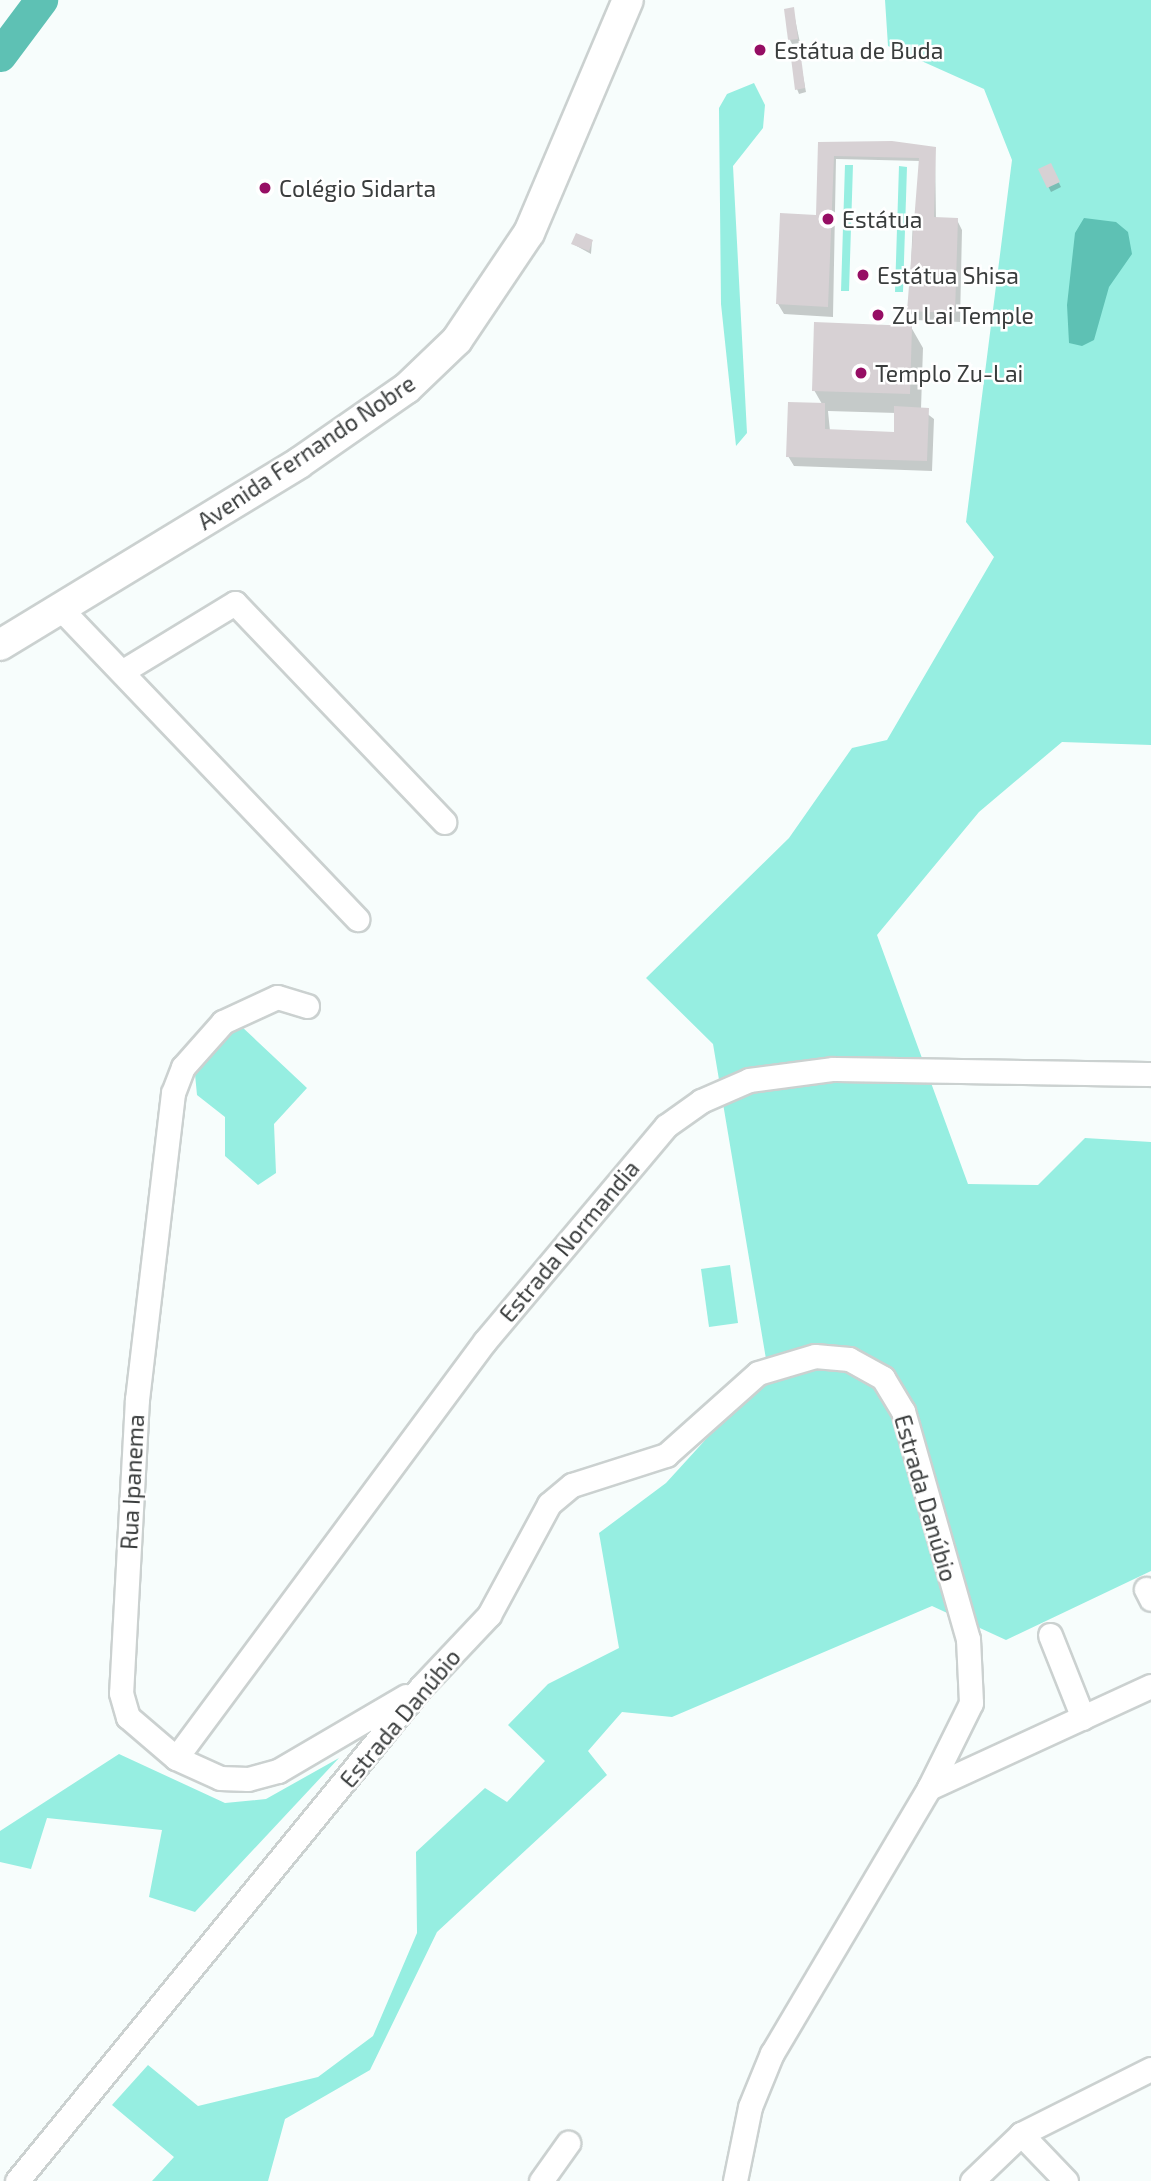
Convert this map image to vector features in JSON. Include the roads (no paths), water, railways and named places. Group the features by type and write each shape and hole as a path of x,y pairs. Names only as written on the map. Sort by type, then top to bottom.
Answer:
{"main road":[{"name":"Avenida Fernando Nobre","path":"0,645 299,463 407,388 457,340 529,233 628,0"}],"street":[{"path":"122,671 223,604 234,603 444,822"},
{"path":"61,609 357,919"},
{"name":"Rua Ipanema","path":"307,1006 277,997 223,1022 183,1067 173,1093 137,1399 121,1693 128,1717 176,1758 220,1778 278,1771 421,1687"},
{"name":"Estrada Normandia","path":"176,1758 485,1341 666,1126 701,1101 749,1080 833,1069 1151,1074"},
{"name":"Estrada Danúbio","path":"17,2181 421,1687 489,1615 517,1575 538,1521 572,1485 666,1455 758,1373 815,1356 849,1359 883,1378 903,1410 968,1639 971,1703 929,1788 772,2053 750,2107 735,2181"},
{"path":"1050,1635 1083,1717"},
{"path":"929,1788 1151,1686"},
{"path":"972,2181 1021,2134 1151,2069"},
{"path":"1021,2134 1066,2181"},
{"path":"541,2181 568,2143"}],"waterway":[{"path":"0,55 41,0"}],"place":[{"name":"Estátua de Buda","path":"760,50"},
{"name":"Colégio Sidarta","path":"265,188"},
{"name":"Estátua","path":"828,219"},
{"name":"Estátua Shisa","path":"863,275"},
{"name":"Zu Lai Temple","path":"878,315"},
{"name":"Templo Zu-Lai","path":"861,373"}]}
